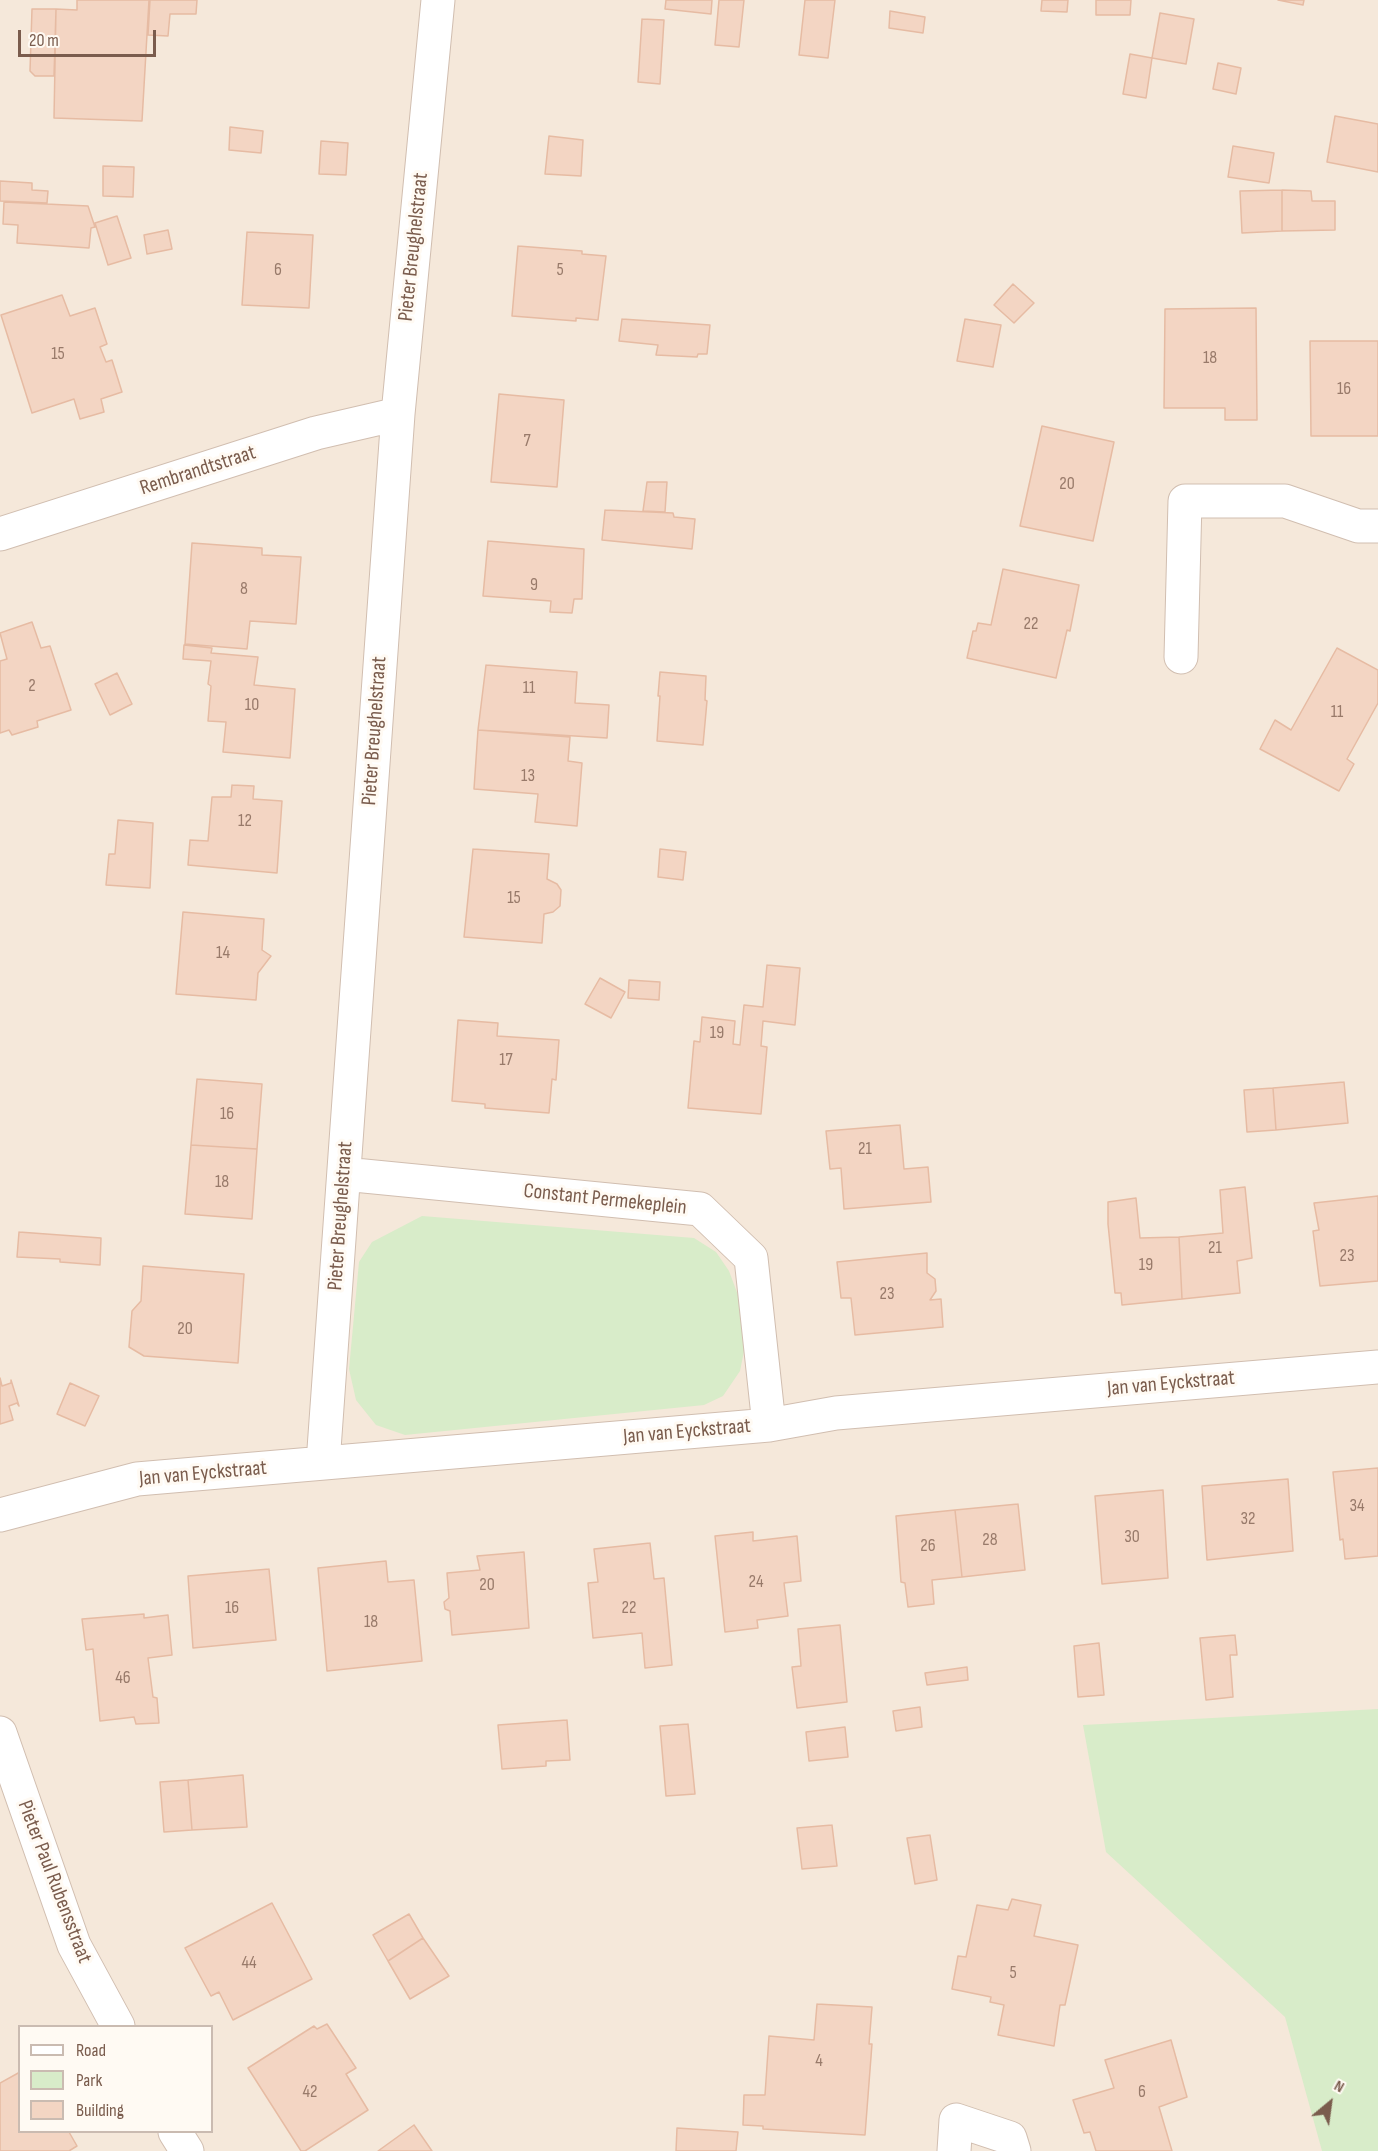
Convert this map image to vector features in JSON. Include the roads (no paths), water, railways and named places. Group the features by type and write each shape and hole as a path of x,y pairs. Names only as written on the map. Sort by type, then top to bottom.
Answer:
{"street":[{"name":"Pieter Breughelstraat","path":"323,1463 398,414 438,0"},
{"name":"Rembrandtstraat","path":"0,534 316,433 398,414"},
{"path":"1181,657 1185,501 1285,501 1358,526 1378,526"},
{"name":"Constant Permekeplein","path":"344,1174 700,1209 751,1258 769,1425"},
{"name":"Jan van Eyckstraat","path":"0,1515 137,1479 769,1425 836,1413 1378,1367"},
{"name":"Pieter Paul Rubensstraat","path":"0,1732 74,1946 117,2025"},
{"path":"954,2151 956,2120 1011,2138 1014,2151"},
{"path":"176,2133 187,2151"}]}
